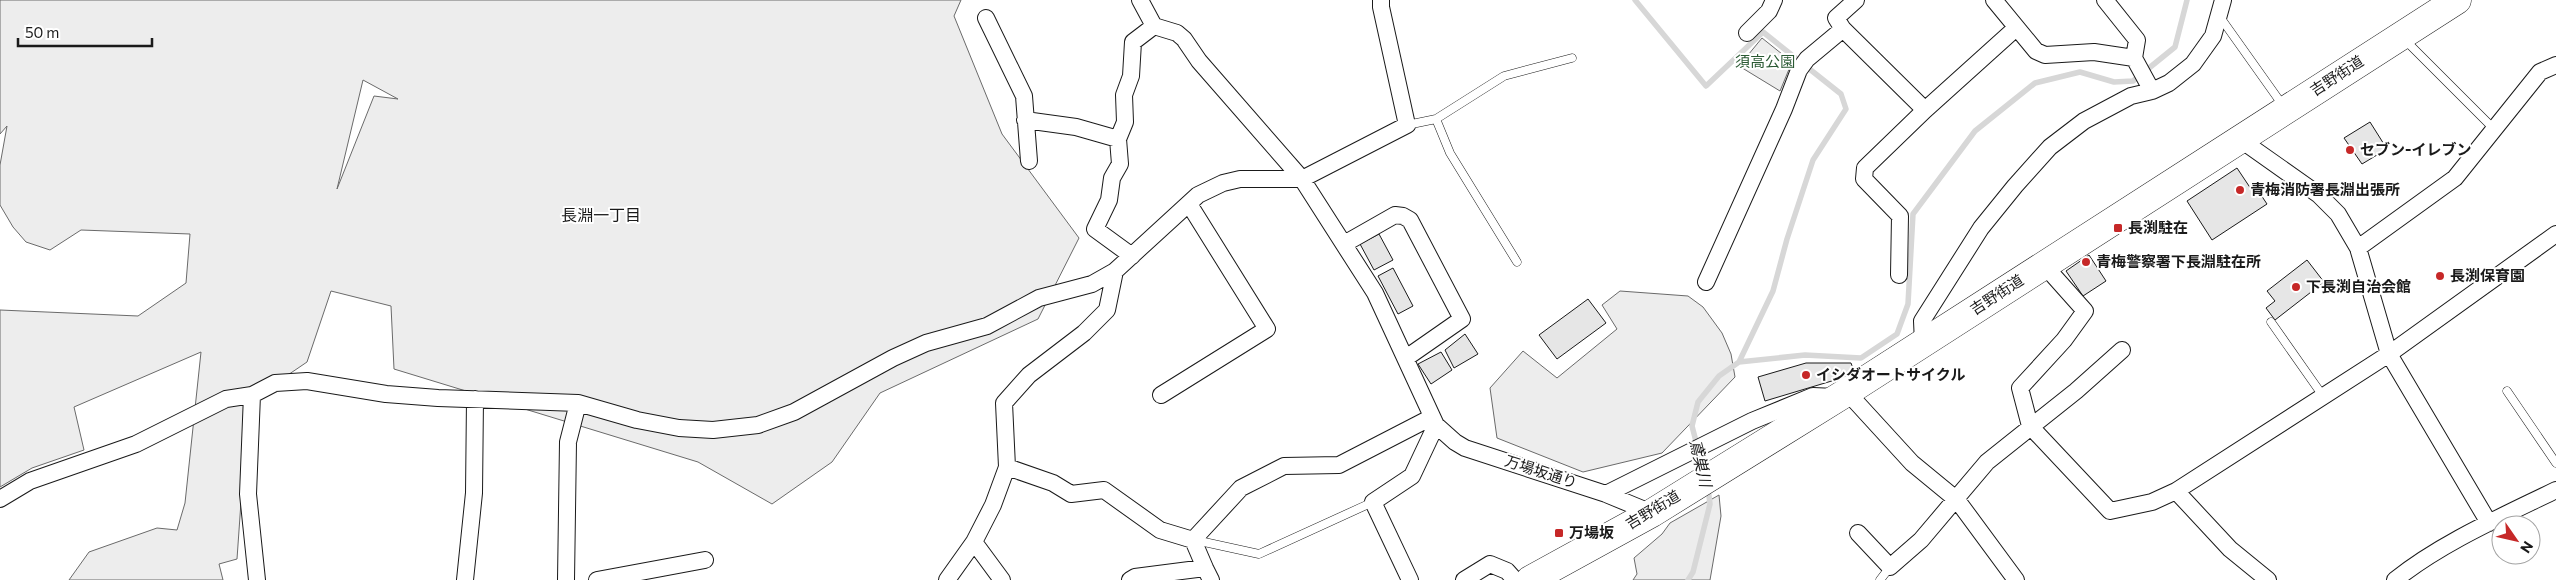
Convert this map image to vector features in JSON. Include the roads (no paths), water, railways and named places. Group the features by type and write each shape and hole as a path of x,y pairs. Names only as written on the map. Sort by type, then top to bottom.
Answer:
{"highway":[{"name":"吉野街道","path":"1530,580 1652,513 1710,475 1844,394 2457,0"}],"street":[{"path":"1140,0 1154,26 1177,33 1184,38 1199,61 1302,179 1375,293 1406,358 1434,421 1412,476 1372,502 1410,580"},
{"path":"0,499 30,481 136,444 226,399 252,394 275,383 307,382 386,394 578,403 637,420 679,428 713,430 758,424 794,412 893,358 926,343 987,326 1039,298 1092,284 1115,271 1198,195 1223,183 1240,179 1302,179 1408,125 1380,7 1381,0"},
{"path":"1747,33 1769,10 1774,0"},
{"path":"1856,0 1836,18 1843,29 1925,110"},
{"path":"1994,0 2036,51 2045,55 2094,52 2136,60"},
{"path":"2105,0 2136,40 2136,60 2150,88"},
{"path":"1923,342 1922,321 1981,228 2014,186 2050,147 2084,121 2131,96 2169,83 2193,64 2213,36 2223,0"},
{"path":"986,18 1024,96 1029,161"},
{"path":"1132,256 1095,230 1109,200 1112,178 1120,164 1118,139 1125,122 1124,95 1131,76 1133,42 1154,26"},
{"path":"1899,275 1900,216 1864,179 1865,168 1925,110 2016,28"},
{"path":"1706,282 1803,64 1843,29"},
{"path":"2358,248 2455,178 2540,72 2556,65"},
{"path":"1025,120 1076,127 1118,139"},
{"path":"2241,140 2319,195 2338,214 2358,248 2389,354 2489,523"},
{"path":"1161,395 1267,330 1189,204"},
{"path":"1344,244 1395,214 1410,220 1462,319 1406,358"},
{"path":"2044,265 2085,311 2064,340 2020,388 2030,426 2110,511 2152,502 2176,491 2389,354 2556,234"},
{"path":"946,580 974,542 993,506 1007,467 1004,403 1029,375 1084,333 1107,310 1115,271"},
{"path":"1858,534 1885,574 1921,540 1957,500 1987,462 2076,391 2122,350"},
{"path":"252,394 248,494 257,580"},
{"path":"1606,494 1752,421 1813,396 1844,394 1912,463 1957,500 2016,580"},
{"path":"465,580 474,493 475,399"},
{"path":"566,580 568,442 578,403"},
{"path":"1193,540 1242,488 1284,466 1339,465 1434,421"},
{"name":"万場坂通り","path":"1434,421 1455,442 1465,448 1606,494 1652,513"},
{"path":"1007,467 1053,483 1071,494 1104,490 1160,530 1193,540 1208,574 1135,577 1130,580"},
{"path":"2395,580 2409,568 2489,523 2556,490"},
{"path":"2176,491 2230,549 2268,580"},
{"path":"974,542 1002,580"},
{"path":"597,580 652,575 705,560"},
{"path":"1464,580 1490,564 1507,571 1515,580"}],"lane":[{"path":"2220,16 2286,110"},
{"path":"2401,36 2494,130"},
{"path":"1408,125 1436,119 1504,76 1572,58"},
{"path":"1436,119 1450,153 1516,262"},
{"path":"2271,322 2323,396"},
{"path":"2507,391 2556,463"},
{"path":"1193,540 1259,554 1372,502"}],"waterway":[{"path":"1635,0 1706,86 1763,32 1841,94 1846,109 1813,160 1787,239 1773,291 1739,362 1719,376 1698,402 1692,426 1704,472"},
{"path":"1739,362 1805,355 1861,358 1897,334 1908,304 1913,214 1975,131 2035,83 2080,72 2114,82 2133,81 2175,47 2187,0"},
{"name":"鳶巣川","path":"1688,580 1693,572 1710,504 1708,488"}],"place":[{"name":"セブン-イレブン","path":"2350,150"},
{"name":"青梅消防署長淵出張所","path":"2240,190"},
{"name":"長渕駐在","path":"2118,228"},
{"name":"青梅警察署下長淵駐在所","path":"2086,262"},
{"name":"長渕保育園","path":"2440,276"},
{"name":"下長渕自治会館","path":"2296,287"},
{"name":"イシダオートサイクル","path":"1806,375"},
{"name":"万場坂","path":"1559,533"}],"district":[{"name":"長淵一丁目","path":"601,215"}],"park label":[{"name":"須高公園","path":"1765,62"}]}
